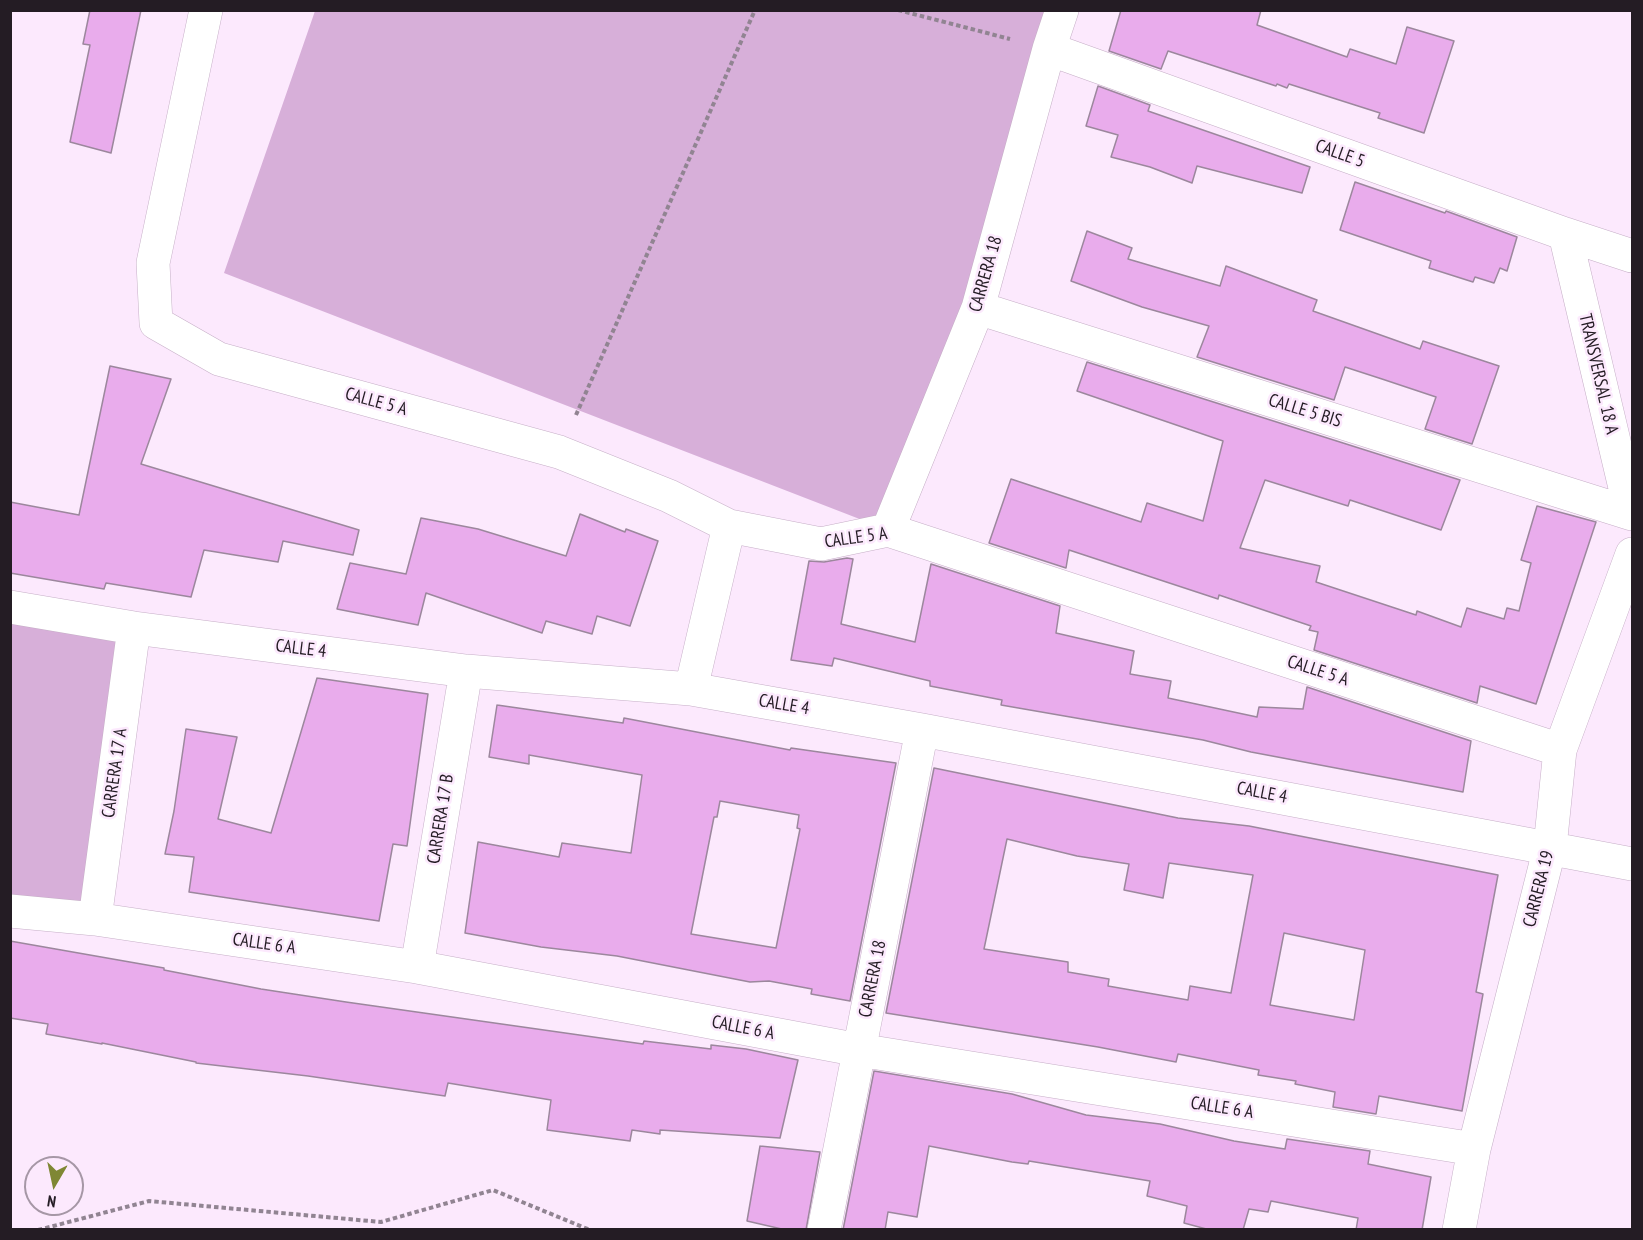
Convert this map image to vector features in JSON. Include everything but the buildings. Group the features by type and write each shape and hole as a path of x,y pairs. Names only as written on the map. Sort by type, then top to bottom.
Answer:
{"street":[{"name":"CALLE 5 A","path":"206,10 153,263 156,323 219,359 560,452 669,496 729,526 822,544 888,530 1560,750"},
{"name":"CARRERA 18","path":"888,530 978,308 1049,49 1062,10"},
{"name":"CALLE 5","path":"1049,49 1564,234 1632,256"},
{"name":"TRANSVERSAL 18 A","path":"1564,234 1632,514"},
{"name":"CALLE 5 BIS","path":"978,308 1632,514"},
{"path":"691,688 729,526"},
{"name":"CARRERA 19","path":"1459,1230 1474,1149 1550,847 1560,750 1632,554"},
{"name":"CALLE 4","path":"10,607 134,628 466,670 691,688 1632,864"},
{"name":"CARRERA 17 A","path":"95,919 134,628"},
{"name":"CARRERA 17 B","path":"417,967 466,670"},
{"name":"CARRERA 18","path":"824,1230 922,730"},
{"name":"CALLE 6 A","path":"10,911 95,919 417,967 859,1050 1474,1149"}],"path":[{"path":"560,452 755,10"},
{"path":"898,10 1049,49"},
{"path":"38,1230 149,1201 381,1222 493,1190 590,1230"}],"shaded area":[{"path":"315,11 1070,11 888,530 224,273"},
{"path":"10,607 134,628 95,919 11,911"}]}
